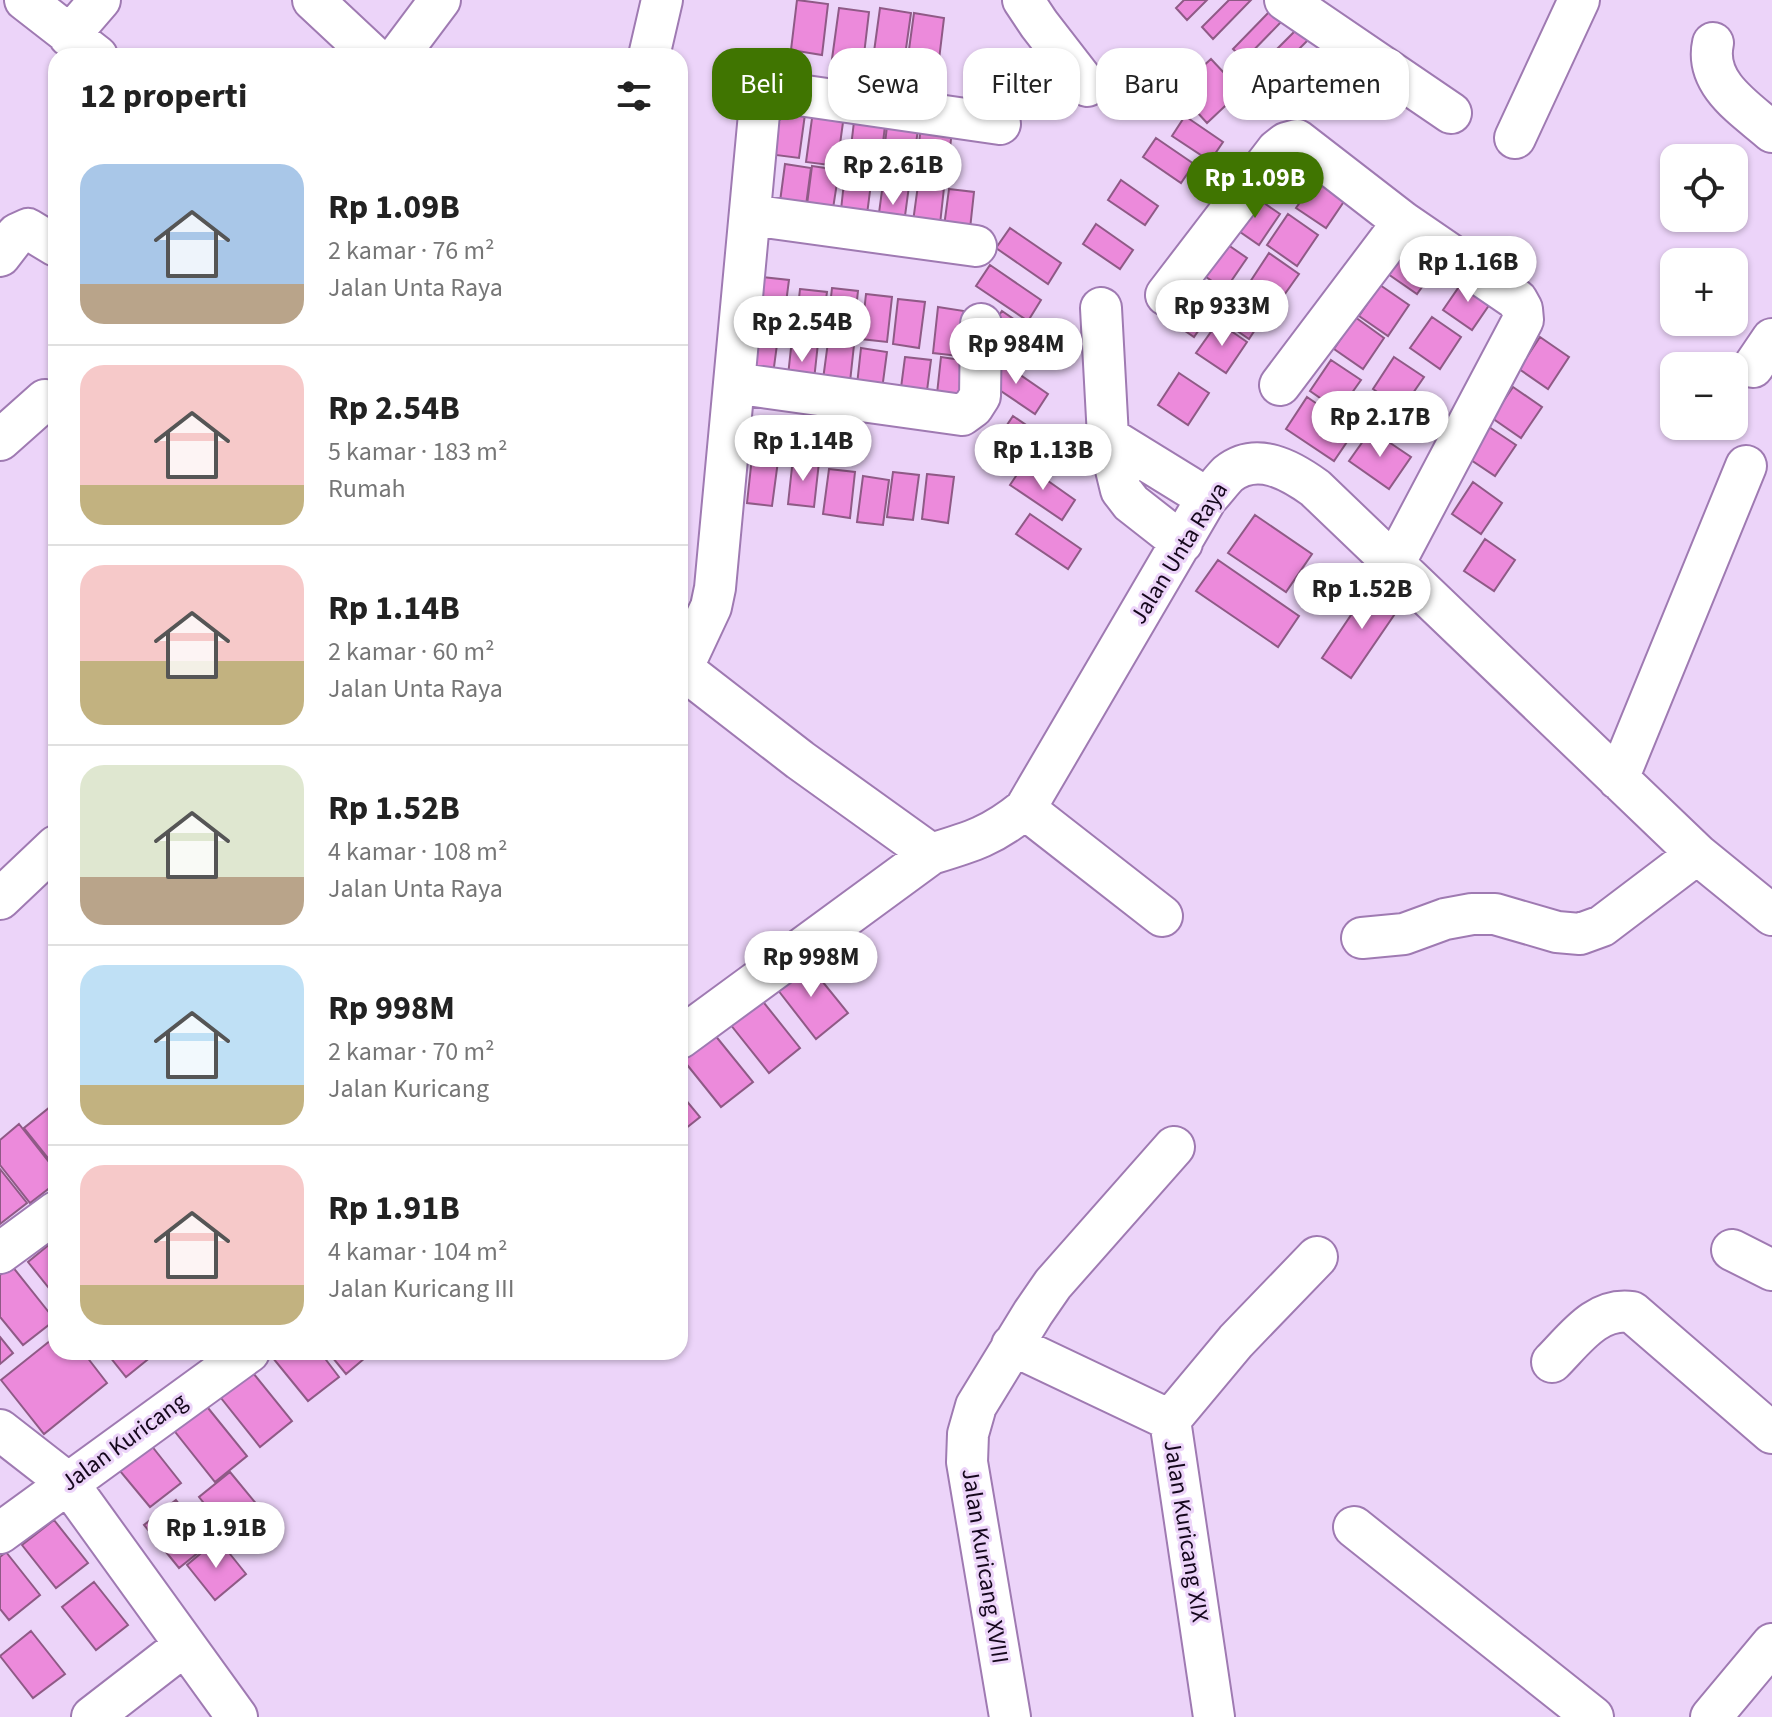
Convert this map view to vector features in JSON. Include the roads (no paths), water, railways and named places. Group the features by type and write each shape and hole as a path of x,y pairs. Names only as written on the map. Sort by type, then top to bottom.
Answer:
{"street":[{"path":"25,0 83,46 100,0"},
{"path":"313,0 364,48"},
{"path":"404,48 440,0"},
{"path":"651,48 662,0"},
{"path":"1023,0 1087,86"},
{"path":"1285,0 1330,12 1451,113"},
{"path":"1515,138 1579,0"},
{"path":"1713,43 1710,54 1721,88 1772,132"},
{"path":"688,654 711,607 715,588 759,114 770,96 785,93 1000,124"},
{"path":"1166,295 1277,150 1297,140 1403,222 1517,300 1523,320 1394,564"},
{"path":"750,215 976,246"},
{"path":"1280,385 1403,222"},
{"path":"0,256 17,234 28,229 48,241"},
{"path":"1101,308 1108,437 1125,498 1182,543"},
{"path":"734,383 962,415 973,407 980,396 981,324"},
{"path":"0,440 45,400"},
{"path":"1108,437 1207,498"},
{"name":"Jalan Unta Raya","path":"931,854 979,840 1025,809 1207,498 1229,473 1253,463 1274,465 1295,474 1315,488 1697,854 1772,915"},
{"path":"1618,779 1746,466"},
{"path":"688,673 800,760 931,854 688,1032"},
{"path":"1025,809 1162,916"},
{"path":"0,899 48,854"},
{"path":"1362,938 1404,934 1445,919 1472,914 1495,914 1557,932 1580,934 1602,926 1697,854"},
{"name":"Jalan Kuricang XVIII","path":"1010,1717 967,1462 968,1434 976,1406 1053,1284 1174,1147"},
{"path":"0,1253 48,1218"},
{"path":"1732,1250 1772,1270"},
{"name":"Jalan Kuricang XIX","path":"1214,1717 1170,1420 1236,1341 1317,1257"},
{"path":"1552,1362 1594,1319 1619,1310 1632,1312 1772,1433"},
{"path":"1012,1345 1170,1420"},
{"name":"Jalan Kuricang","path":"0,1533 238,1360"},
{"path":"0,1430 68,1483 237,1717"},
{"path":"1354,1527 1593,1717"},
{"path":"1711,1717 1772,1644"},
{"path":"92,1717 185,1645"}]}
